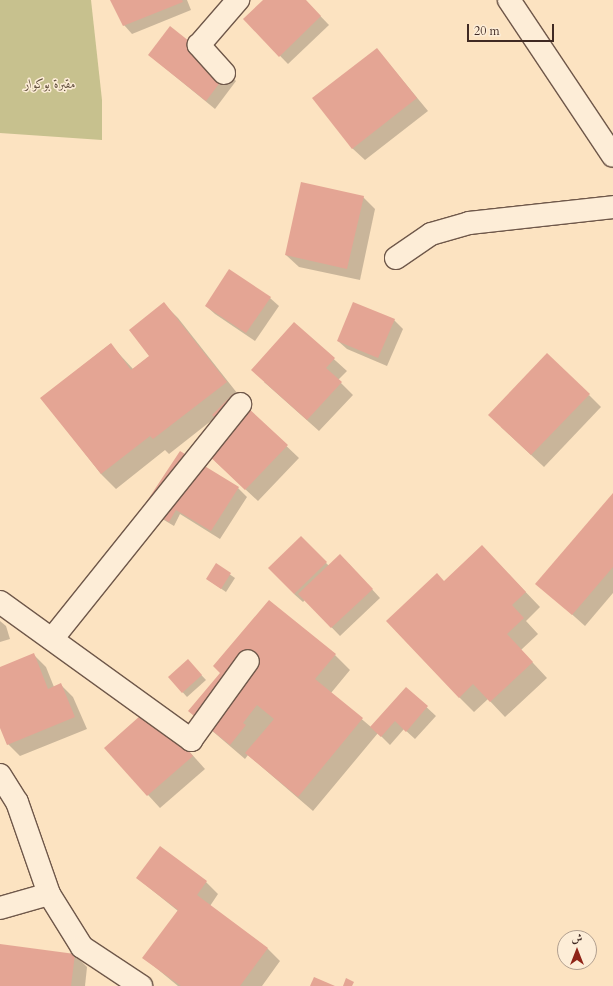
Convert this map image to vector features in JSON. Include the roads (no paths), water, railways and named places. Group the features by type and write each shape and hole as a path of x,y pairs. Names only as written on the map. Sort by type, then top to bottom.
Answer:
{"street":[{"path":"224,73 199,45 238,0"},
{"path":"509,0 613,156"},
{"path":"396,258 431,234 469,223 613,207"},
{"path":"52,639 240,404"},
{"path":"0,602 191,740 248,661"},
{"path":"0,775 17,802 49,894 82,947 141,986"},
{"path":"0,908 49,894"}],"park label":[{"name":"مقبرة بوكوار","path":"50,84"}]}
